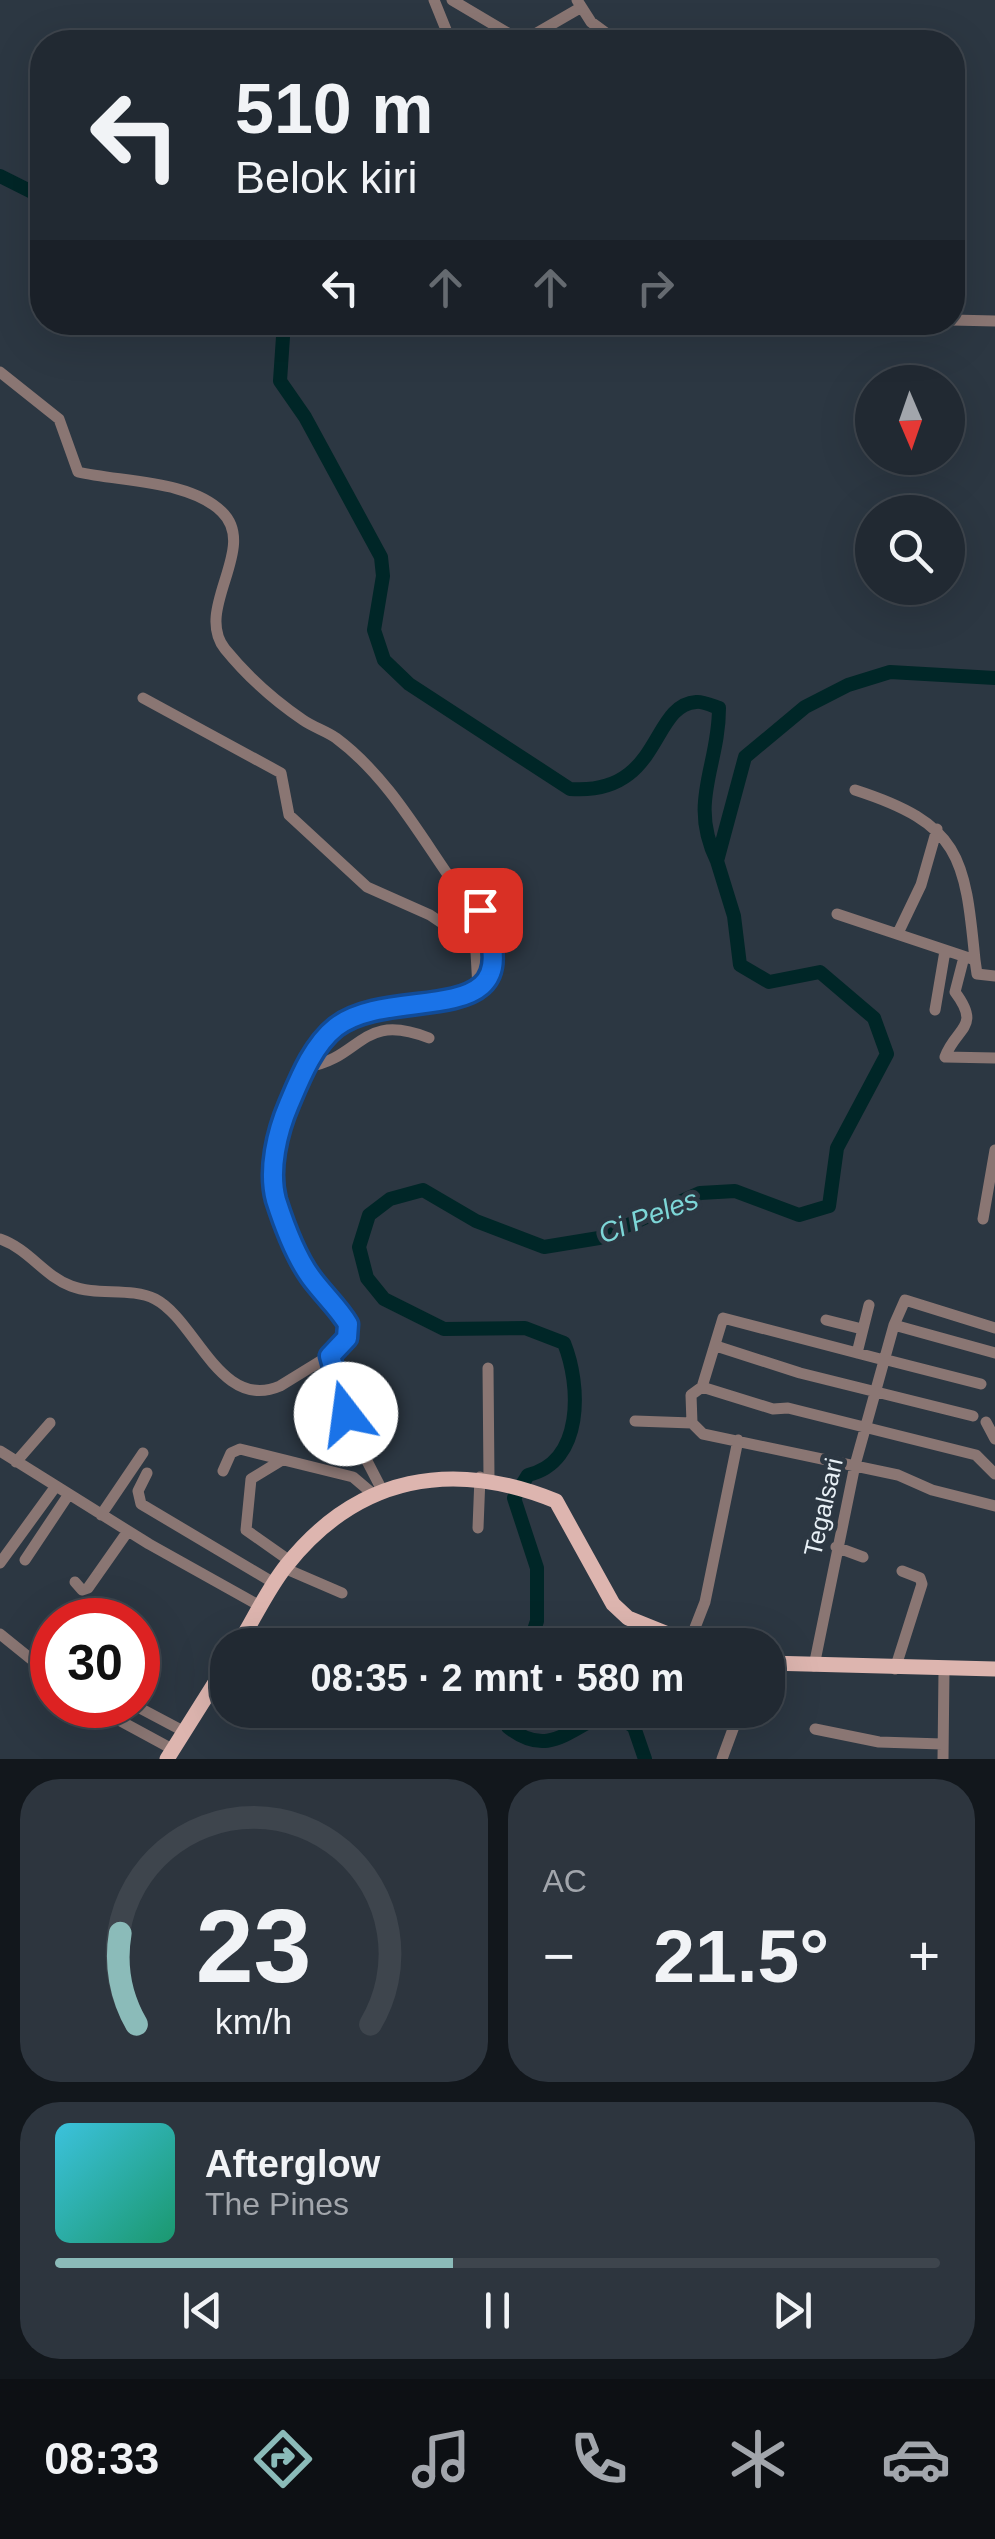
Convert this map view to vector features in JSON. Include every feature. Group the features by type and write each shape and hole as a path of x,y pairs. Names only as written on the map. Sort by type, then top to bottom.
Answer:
{"main road":[{"path":"248,1628 287,1564 338,1517 378,1492 432,1478 490,1479 539,1494 563,1507 613,1604 628,1618 653,1628"},
{"path":"785,1664 995,1669"},
{"path":"171,1755 210,1692"}],"street":[{"path":"434,0 445,30"},
{"path":"452,0 503,30"},
{"path":"541,30 578,4 605,30"},
{"path":"965,321 995,322"},
{"path":"0,372 59,419 78,472 179,491 207,502 229,520 232,542 216,609 224,648 271,696 334,736 375,776 472,899 492,946 490,976 478,989 457,1000 394,1006 335,1028 307,1067 280,1124 272,1179 281,1215 305,1268 348,1324 347,1338 330,1356 270,1390 246,1389 212,1362 158,1300 70,1286 28,1253 0,1240"},
{"path":"143,698 281,773 289,815 367,887 430,915 470,942 476,952 478,989"},
{"path":"855,790 912,811 937,829 959,863 966,885 969,958 975,972 990,975"},
{"path":"898,933 921,885 937,829"},
{"path":"837,914 969,958"},
{"path":"935,1010 945,951"},
{"path":"969,958 956,992 968,1008 968,1016 945,1057 995,1058"},
{"path":"307,1067 331,1062 378,1030 400,1028 429,1038"},
{"path":"984,1219 995,1150"},
{"path":"995,1328 905,1300 900,1303 894,1326 995,1353"},
{"path":"857,1353 868,1305"},
{"path":"692,1424 691,1395 702,1387 723,1318 728,1316 981,1384"},
{"path":"826,1320 862,1330"},
{"name":"Tegalsari","path":"814,1666 855,1465 894,1326"},
{"path":"716,1346 973,1416"},
{"path":"330,1356 351,1430 378,1492"},
{"path":"478,1528 490,1479 488,1368"},
{"path":"702,1387 774,1410 788,1408 976,1456 995,1474"},
{"path":"635,1421 692,1424 703,1434 855,1465 995,1506"},
{"path":"986,1422 995,1438"},
{"path":"16,1462 50,1423"},
{"path":"697,1628 738,1440"},
{"path":"224,1470 235,1450 353,1476 378,1492"},
{"path":"0,1451 101,1515 260,1606"},
{"path":"101,1515 143,1453"},
{"path":"282,1460 251,1479 246,1530 287,1564 342,1593"},
{"path":"146,1473 138,1491 141,1504 274,1583"},
{"path":"0,1563 56,1486"},
{"path":"25,1560 68,1494"},
{"path":"74,1582 82,1590 88,1588 128,1531"},
{"path":"836,1547 863,1558"},
{"path":"895,1669 922,1584 920,1578 902,1570"},
{"path":"0,1634 30,1658"},
{"path":"943,1759 944,1670"},
{"path":"160,1718 186,1732"},
{"path":"128,1728 171,1755"},
{"path":"722,1759 733,1728"},
{"path":"815,1729 879,1742 942,1744"}],"waterway":[{"path":"0,176 30,191"},
{"path":"283,335 280,381 305,417 381,557 383,576 374,630 384,660 409,684 570,789 600,787 622,779 638,765 681,707 698,702 719,708 705,802 709,840 717,861"},
{"name":"Ci Peles","path":"535,1628 537,1568 514,1498 528,1475 560,1455 568,1439 575,1400 564,1343 525,1328 444,1329 384,1299 367,1278 359,1247 369,1215 390,1199 423,1190 476,1221 544,1247 599,1238 700,1193 735,1191 799,1215 829,1206 837,1148 887,1054 874,1018 820,972 769,982 740,965 734,916 717,861 745,757 805,707 848,685 890,672 995,678"},
{"name":"Ci Peles","path":"510,1728 535,1741 559,1738 578,1728"},
{"name":"Ci Peles","path":"634,1728 645,1759"}],"route":[{"path":"346,1414 330,1356 347,1338 348,1324 305,1268 277,1204 272,1179 280,1124 316,1050 335,1028 371,1011 457,1000 484,985 490,976 492,946 480,910"}]}
